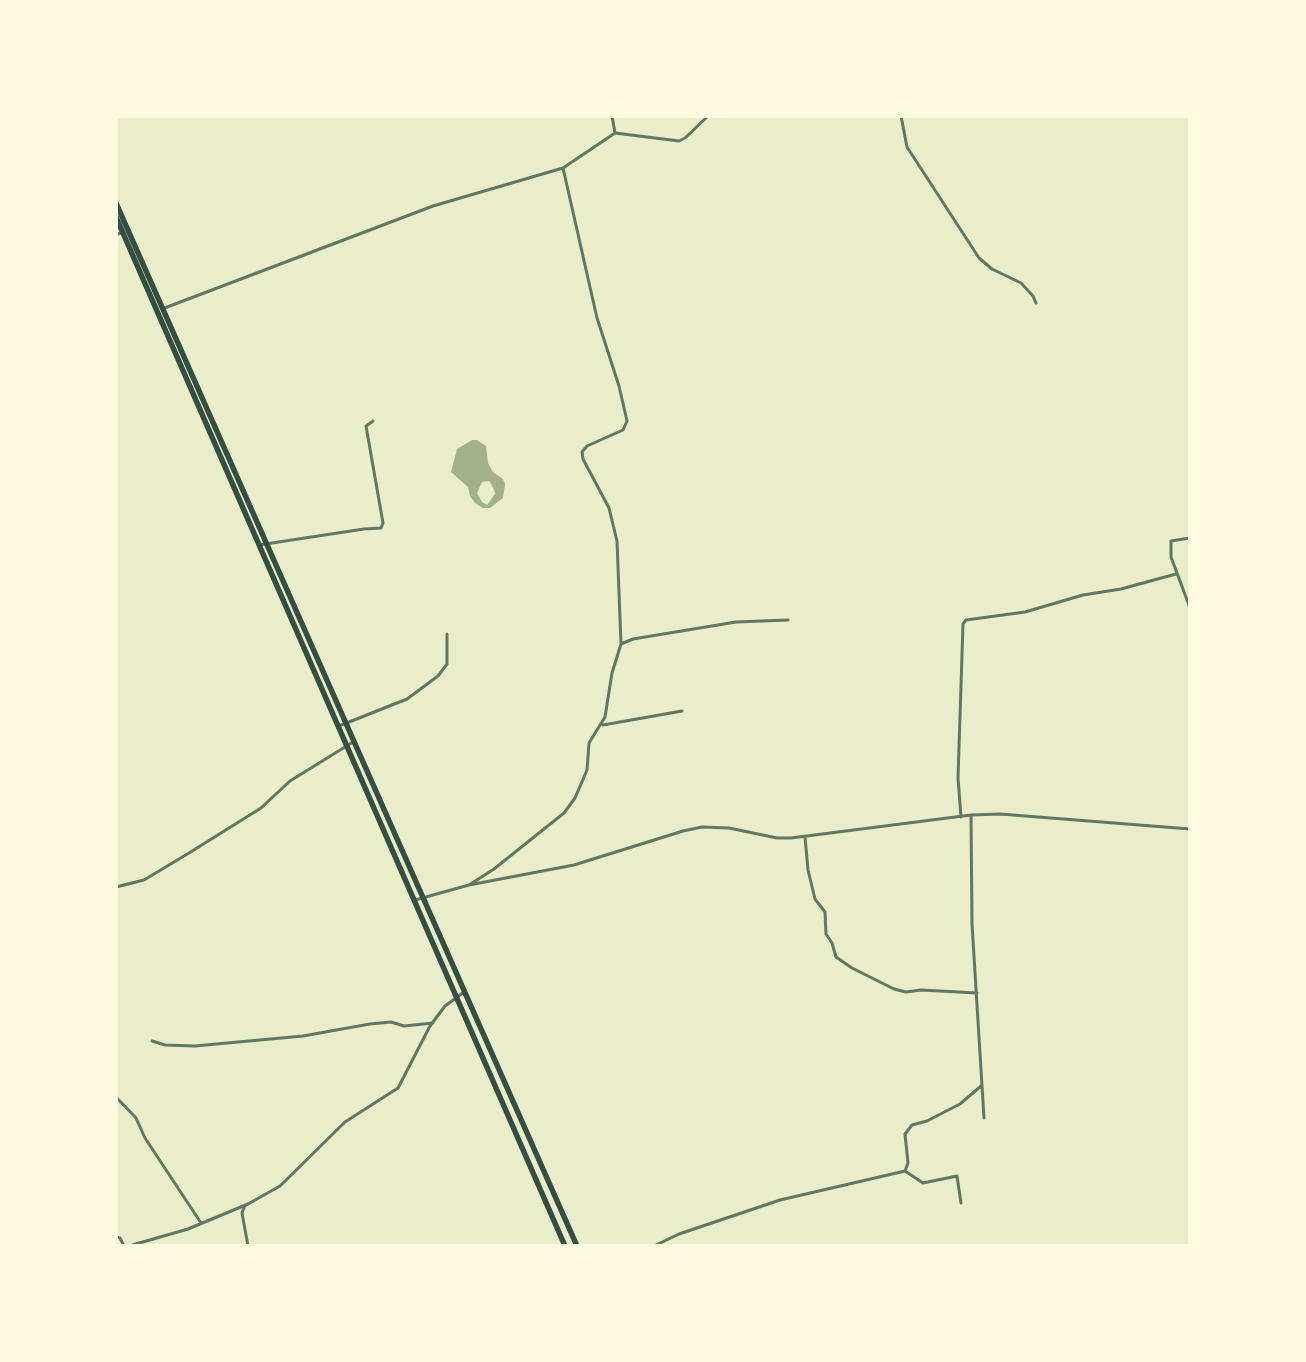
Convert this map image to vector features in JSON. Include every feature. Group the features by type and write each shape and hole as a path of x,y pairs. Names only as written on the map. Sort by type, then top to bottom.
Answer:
{"highway":[{"path":"116,203 126,231 577,1246"},
{"path":"116,217 126,231"},
{"path":"161,309 259,545 565,1246"}],"street":[{"path":"612,116 615,133"},
{"path":"161,309 432,206 563,168 615,133 678,141 685,138 708,116"},
{"path":"901,116 907,147 922,167 942,204 979,258 992,268 1021,282 1033,296 1036,303"},
{"path":"469,885 494,869 570,807 583,781 589,743 602,725 612,673 621,644 617,541 609,508 583,460 582,452 587,446 623,430 627,421 619,386 597,318 563,168"},
{"path":"116,235 126,231"},
{"path":"259,545 381,528 383,523 366,426 373,421"},
{"path":"1190,538 1170,541 1171,557 1176,574 1190,608"},
{"path":"961,817 958,778 962,640 963,624 966,620 1025,612 1083,595 1122,589 1176,574"},
{"path":"621,644 633,640 736,622 788,620"},
{"path":"338,726 407,699 438,676 447,664 447,634"},
{"path":"602,725 682,710"},
{"path":"116,887 144,880 189,853 261,808 280,788 346,745 354,742"},
{"path":"415,900 469,885 574,865 683,830 702,828 729,828 777,838 805,837 971,815 1000,814 1190,829"},
{"path":"971,815 972,924 984,1118"},
{"path":"805,837 808,870 815,899 824,912 827,937 832,943 836,957 852,968 894,989 906,992 921,990 977,993"},
{"path":"129,1246 188,1229 245,1205 280,1186 345,1122 398,1088 433,1023 445,1006 464,992"},
{"path":"152,1042 165,1045 195,1046 303,1036 370,1024 391,1022 404,1026 433,1023"},
{"path":"905,1171 908,1163 905,1134 912,1125 927,1121 960,1104 981,1085"},
{"path":"116,1097 136,1118 144,1138 201,1222"},
{"path":"654,1246 679,1234 780,1200 905,1171 923,1183 957,1176 961,1203"},
{"path":"245,1205 242,1213 248,1246"},
{"path":"116,1237 120,1238 124,1246"}],"shaded area":[{"path":"472,440 477,440 486,446 488,463 493,472 503,479 505,484 503,498 490,508 483,508 475,503 470,496 468,487 451,472 457,449","holes":["489,481 495,494 487,505 482,502 477,493 482,482"]}]}
